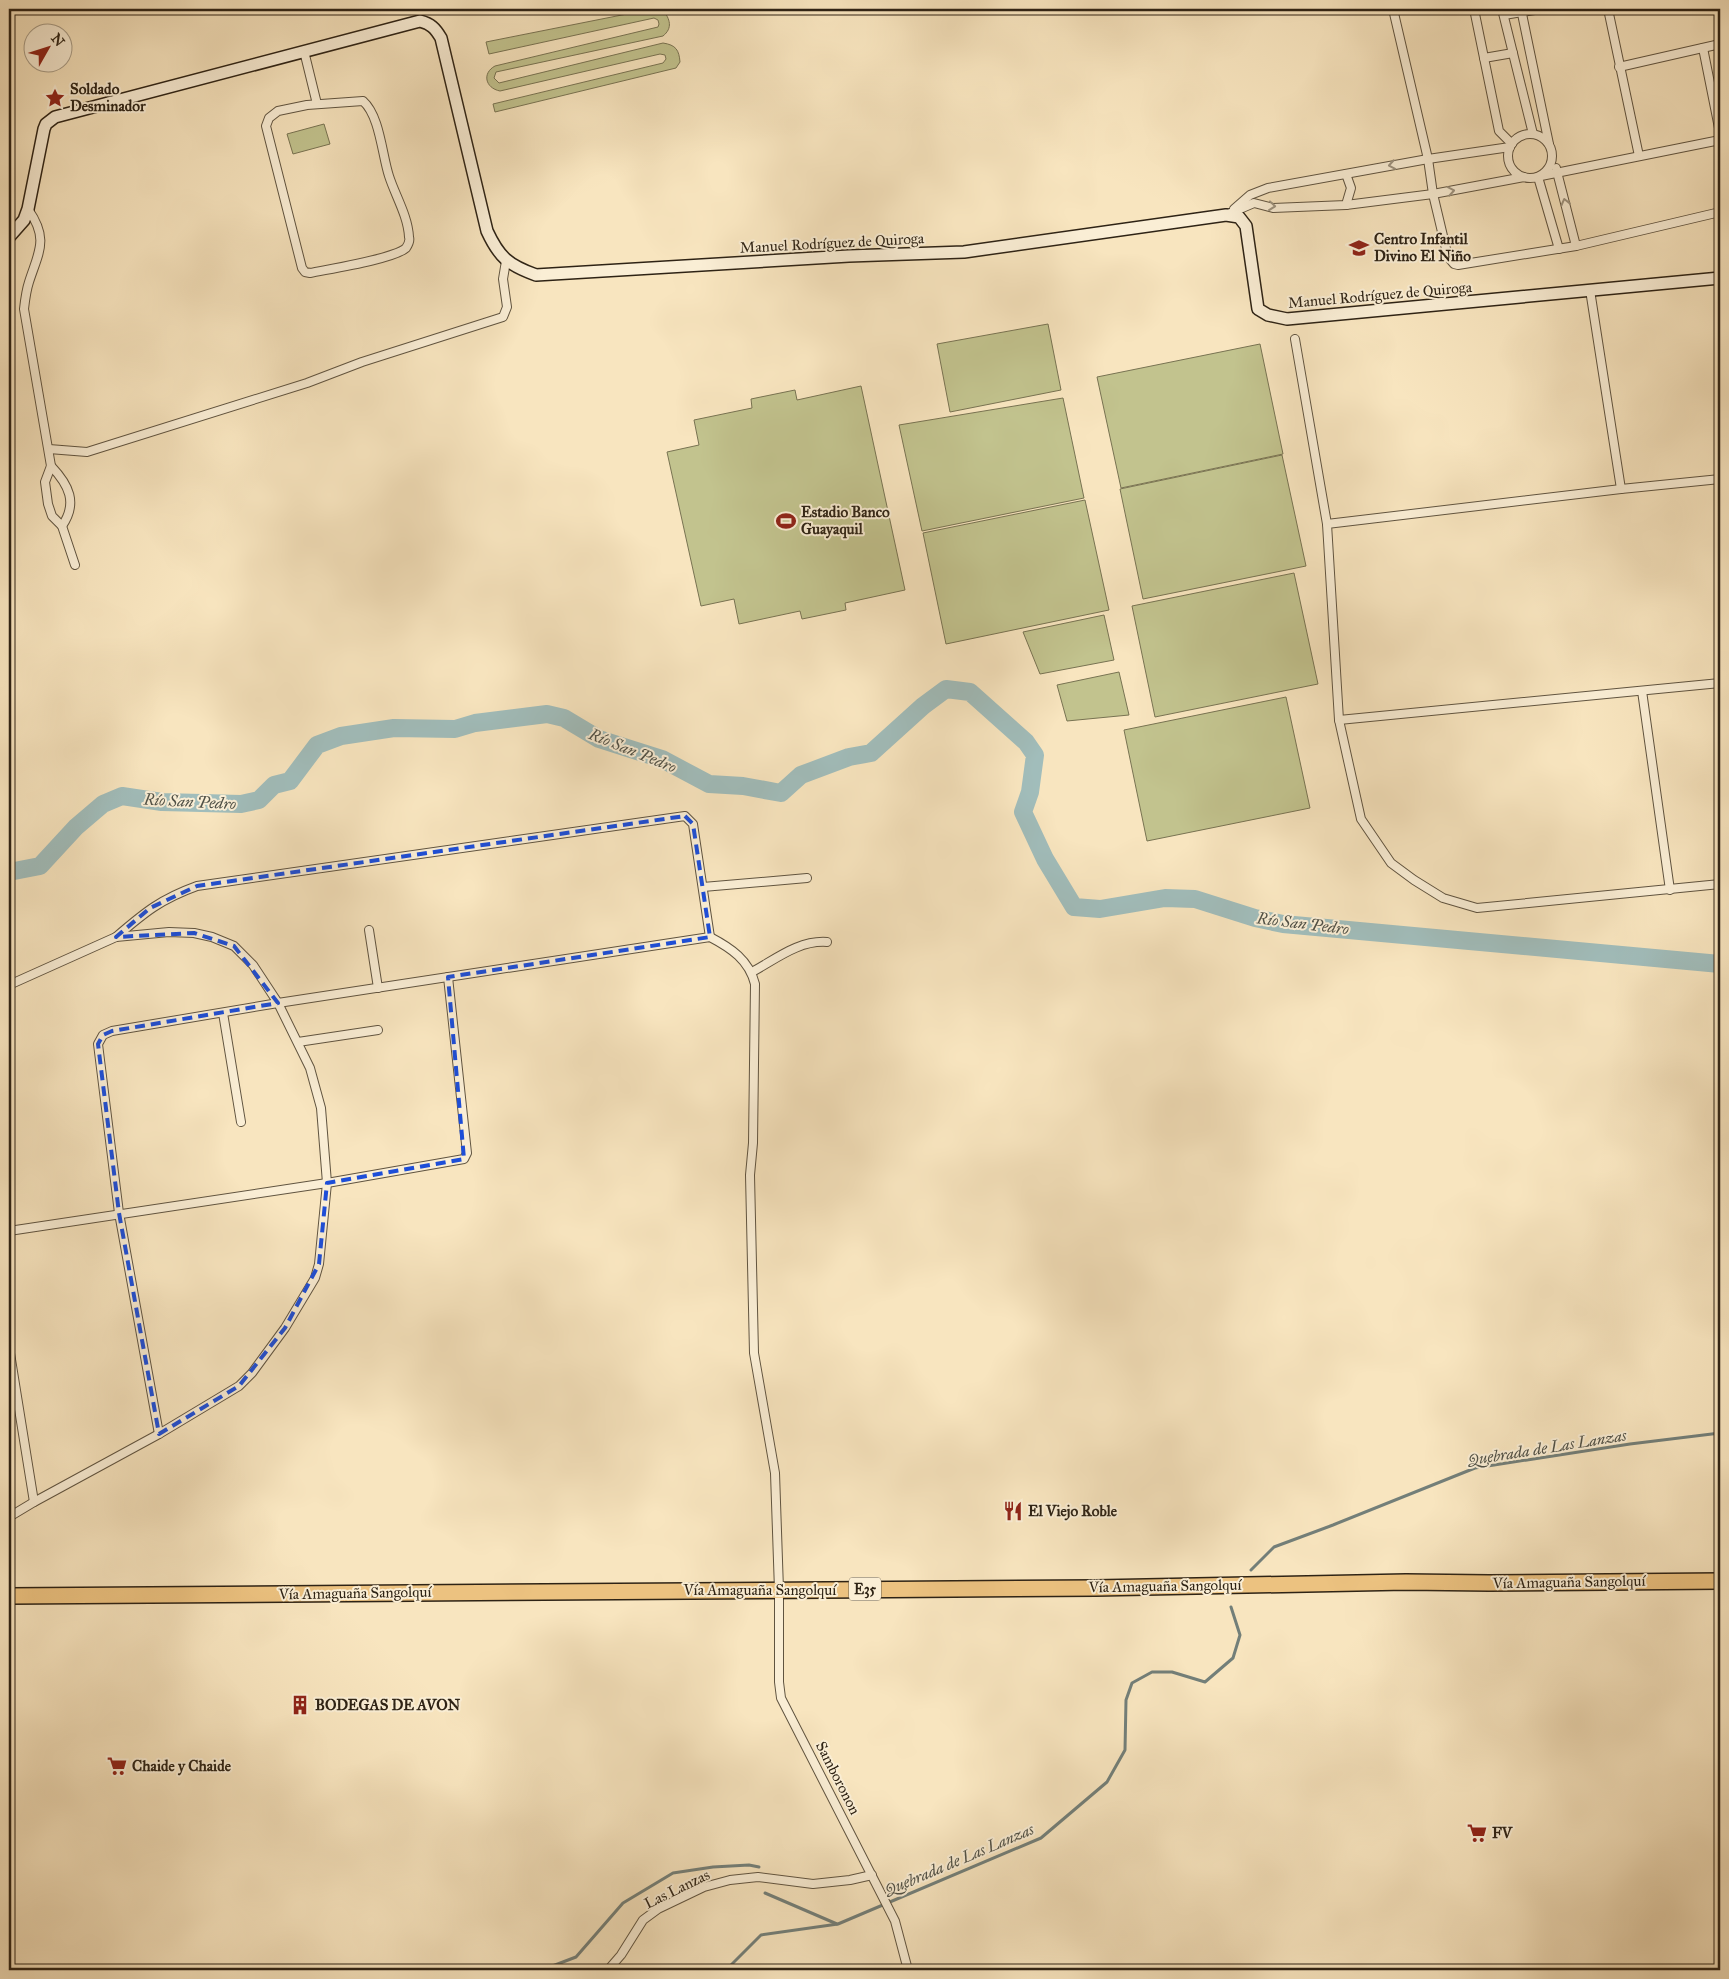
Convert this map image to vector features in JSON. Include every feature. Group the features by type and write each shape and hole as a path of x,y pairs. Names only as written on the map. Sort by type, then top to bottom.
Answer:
{"highway":[{"name":"Vía Amaguaña Sangolquí","path":"9,1596 1096,1588 1406,1582 1720,1581"}],"street":[{"path":"1393,9 1428,159 1433,194 1448,257 1454,264 1458,265 1576,246 1720,212"},
{"path":"1474,9 1499,131 1511,146"},
{"path":"1533,134 1503,12 1541,9"},
{"path":"1608,9 1639,156"},
{"path":"1522,11 1552,159 1558,172 1576,246"},
{"name":"Manuel Rodríguez de Quiroga","path":"28,209 44,129 46,124 55,116 420,21 430,24 435,28 441,38 486,231 495,249 506,261 520,270 536,275 849,256 964,252 1226,215 1238,217 1246,226 1258,309 1263,313 1287,319 1720,278"},
{"path":"1619,66 1720,44"},
{"path":"1703,48 1720,133"},
{"path":"304,51 317,104"},
{"path":"1484,58 1513,53"},
{"path":"364,100 367,104 377,128 388,174 406,221 410,238 406,248 392,255 310,273 305,272 302,268 266,126 268,118 278,111 317,104 364,100"},
{"path":"1524,177 1518,175 1510,166 1508,153 1511,146 1521,136 1533,134 1549,144"},
{"path":"1226,215 1254,203 1273,208 1346,205 1433,194 1524,177 1540,176 1720,140"},
{"path":"1226,215 1250,195 1268,188 1511,146"},
{"path":"1540,176 1550,166 1552,159"},
{"path":"1346,174 1351,188 1346,205"},
{"path":"1540,176 1559,249"},
{"path":"9,237 24,220 28,209"},
{"path":"28,209 38,224 41,247 28,284 24,309 51,466 60,475 67,489 70,502 69,515 62,526"},
{"path":"48,450 87,452 307,384 362,362 503,317 507,307 503,279 506,261"},
{"path":"1590,290 1621,489"},
{"path":"1295,338 1327,524 1339,720 1361,819 1391,863 1443,898 1477,908 1720,884"},
{"path":"51,466 46,476 45,489 52,516 62,526 75,565"},
{"path":"1327,524 1720,479"},
{"path":"1339,720 1720,683"},
{"path":"1642,691 1670,890"},
{"path":"9,985 116,937 150,908 173,894 197,886 685,816 693,824 710,937"},
{"path":"703,887 807,878"},
{"path":"369,930 378,988"},
{"path":"9,1517 159,1434 239,1386 252,1373 285,1328 314,1278 319,1264 327,1182 321,1108 310,1068 278,1003 253,965 234,946 220,940 194,933 169,932 116,937"},
{"path":"159,1434 119,1213 98,1044 103,1035 112,1031 278,1003 710,937 727,946 746,963 752,972 798,946 814,941 827,942"},
{"name":"Samboronon","path":"752,972 755,984 755,1004 753,1143 750,1175 754,1353 775,1473 779,1590 779,1682 781,1698 895,1921 908,1970"},
{"path":"9,1231 464,1159 467,1153 448,977"},
{"path":"223,1013 241,1122"},
{"path":"298,1042 378,1030"},
{"path":"9,1347 34,1502"},
{"name":"Las Lanzas","path":"608,1970 621,1955 643,1920 658,1909 704,1888 730,1880 758,1877 813,1884 850,1880 872,1875"}],"highlighted area":[{"path":"685,816 693,824 710,937 448,977 464,1159 327,1183 319,1264 285,1328 239,1386 159,1434 119,1213 98,1044 103,1035 112,1031 278,1003 234,946 194,933 116,937 150,908 197,886"}],"green space":[{"path":"652,9 663,10 667,17 669,27 663,36 496,72 494,78 499,83 663,43 671,45 678,51 680,62 676,68 495,112 493,104 663,63 666,59 665,55 660,54 500,91 491,87 487,80 488,72 495,66 658,27 658,20 654,18 489,54 486,42"},
{"path":"324,124 330,144 293,154 287,134"},
{"path":"1048,324 1061,390 950,412 937,344"},
{"path":"1260,344 1283,454 1121,488 1097,377"},
{"name":"Estadio Banco Guayaquil","path":"861,386 905,590 845,603 846,610 802,619 800,611 739,624 734,599 701,606 667,452 699,445 694,420 752,408 751,399 795,390 797,400"},
{"path":"1063,398 1084,498 922,531 899,425"},
{"path":"1282,455 1306,566 1143,599 1120,489"},
{"path":"1085,500 1109,610 946,644 923,533"},
{"path":"1294,573 1318,684 1155,717 1132,606"},
{"path":"1104,615 1114,660 1040,674 1023,632"},
{"path":"1119,672 1129,715 1067,721 1057,685"},
{"path":"1286,697 1310,808 1147,841 1124,730"}],"waterway":[{"name":"Río San Pedro","path":"9,872 40,866 76,827 103,804 122,796 162,802 241,804 259,800 274,785 290,781 317,745 341,736 394,728 455,729 475,723 547,714 564,718 599,739 662,759 709,784 743,786 781,793 801,775 849,757 871,753 923,706 946,689 970,692 1026,742 1035,755 1030,792 1023,812 1045,859 1074,907 1100,909 1165,898 1195,899 1255,918 1283,924 1720,964"},
{"name":"Quebrada de Las Lanzas","path":"1251,1570 1274,1547 1475,1468 1630,1444 1720,1433"},
{"name":"Quebrada de Las Lanzas","path":"726,1970 761,1935 838,1924 1041,1838 1107,1782 1125,1750 1126,1700 1132,1683 1152,1672 1172,1672 1205,1682 1233,1658 1240,1635 1231,1607"},
{"path":"542,1970 576,1957 623,1903 673,1873 713,1867 749,1865 759,1867"},
{"path":"765,1893 837,1924"}],"place":[{"name":"Soldado Desminador","path":"55,98"},
{"name":"Centro Infantil Divino El Niño","path":"1359,248"},
{"name":"Estadio Banco Guayaquil","path":"786,521"},
{"name":"El Viejo Roble","path":"1013,1511"},
{"name":"BODEGAS DE AVON","path":"300,1705"},
{"name":"Chaide y Chaide","path":"117,1766"},
{"name":"FV","path":"1477,1833"}]}
